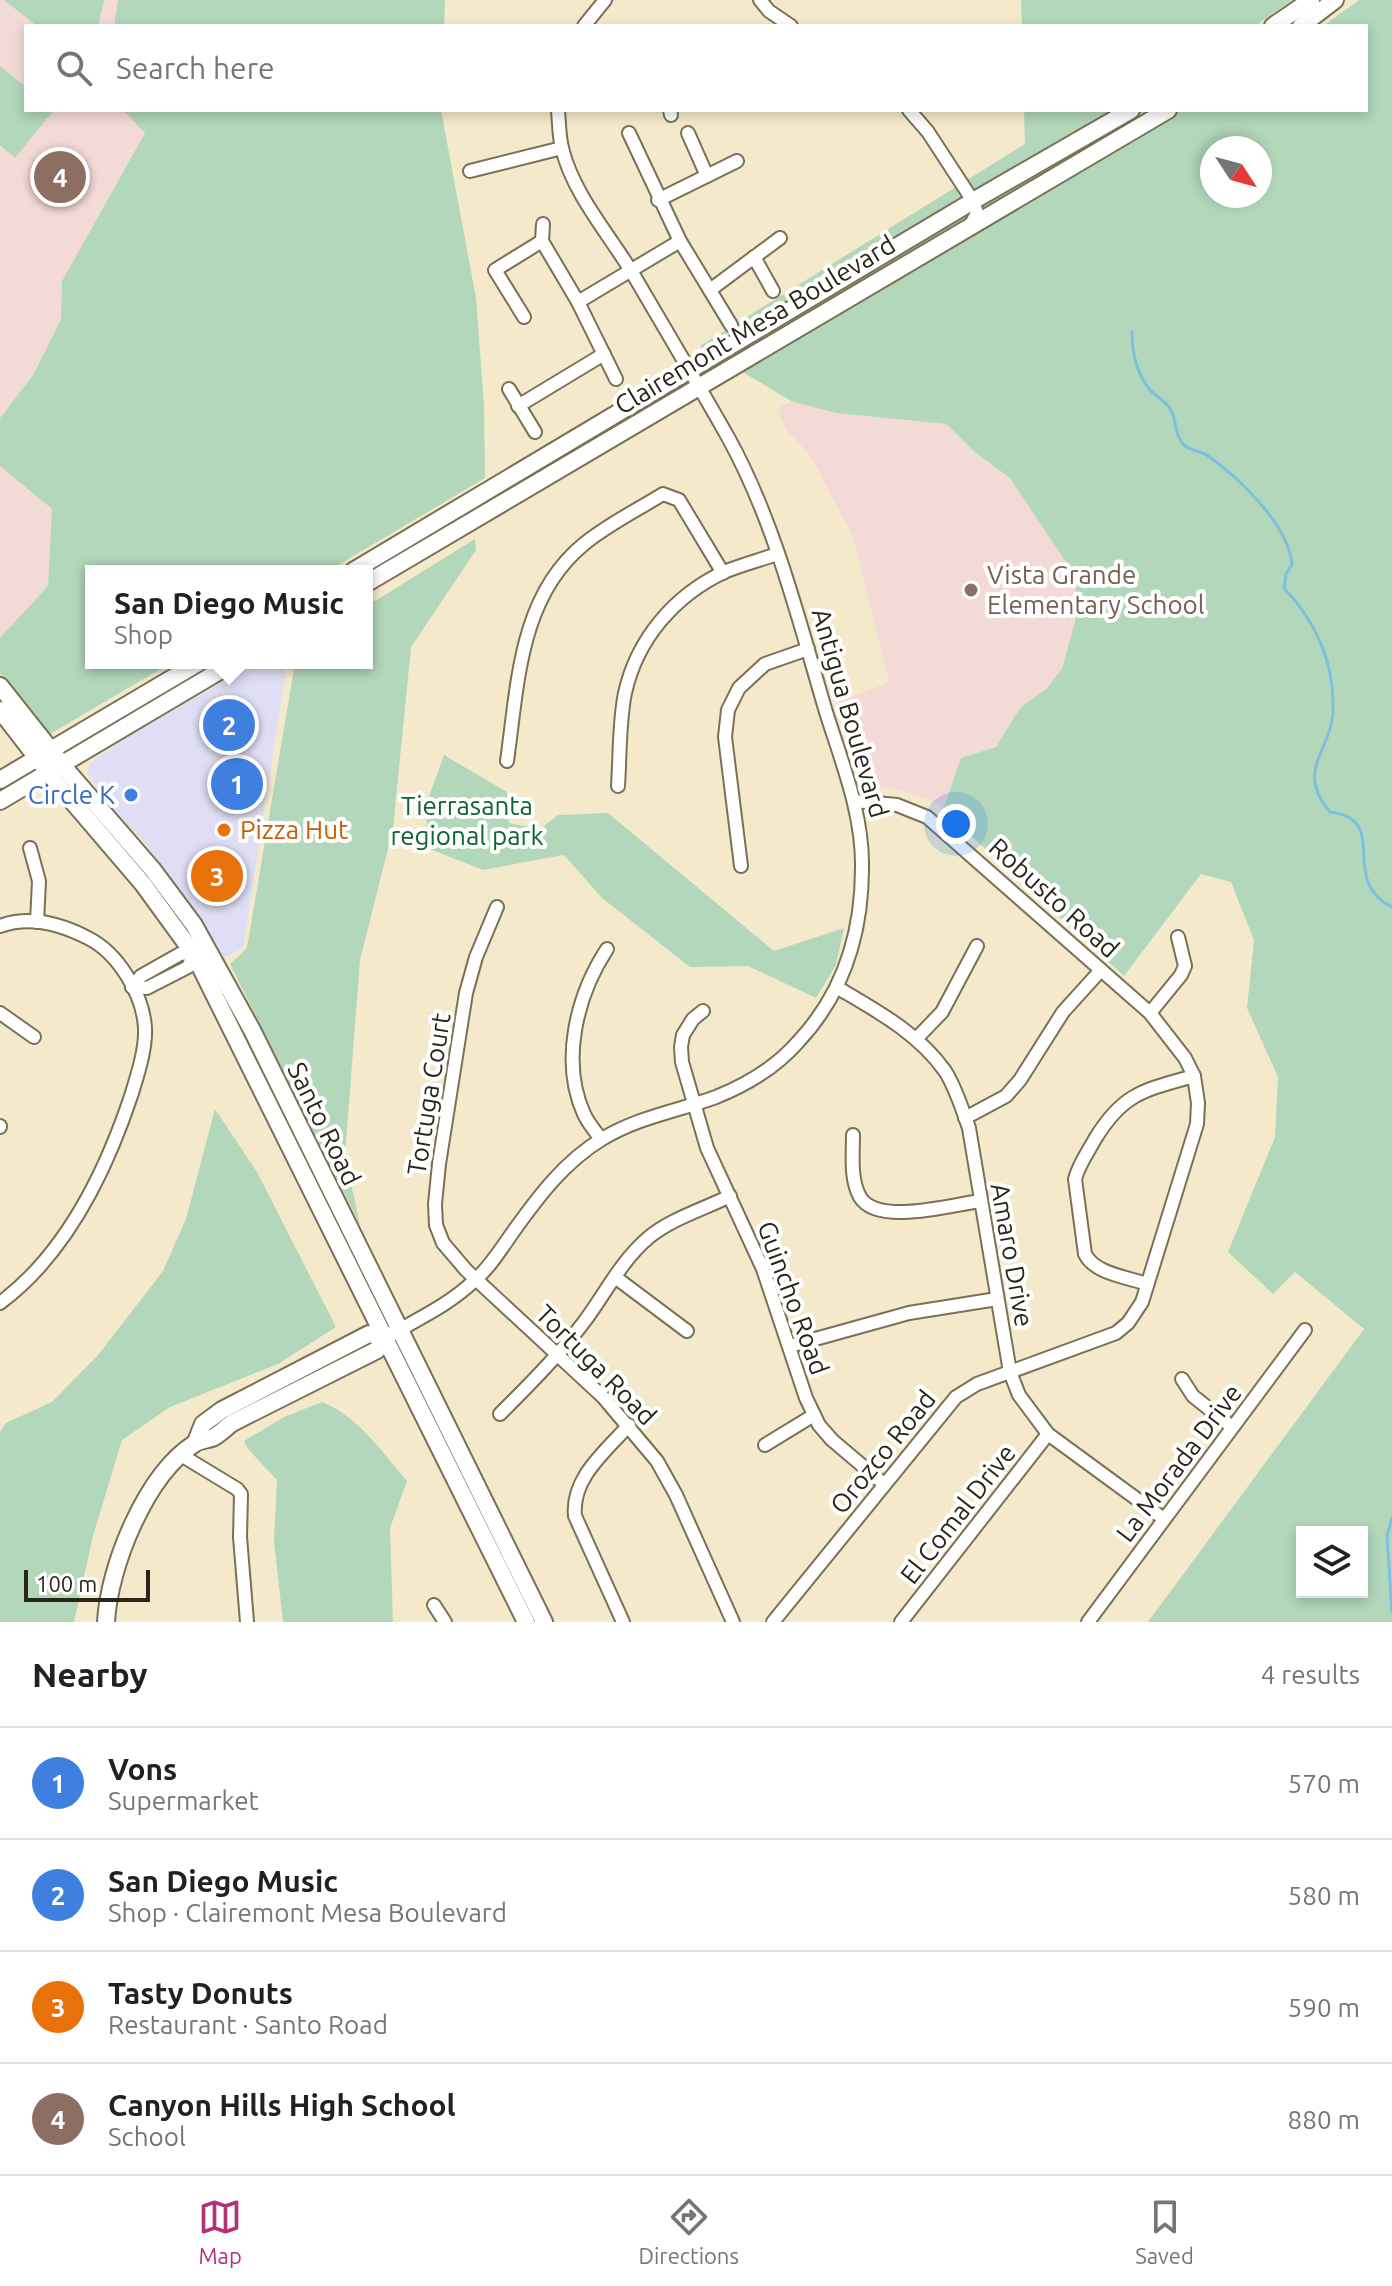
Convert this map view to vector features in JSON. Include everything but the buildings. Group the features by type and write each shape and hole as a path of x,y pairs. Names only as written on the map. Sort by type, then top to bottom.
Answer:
{"main road":[{"path":"1276,24 1311,0"},
{"path":"1304,24 1335,0"},
{"name":"Clairemont Mesa Boulevard","path":"363,565 1128,112"},
{"name":"Clairemont Mesa Boulevard","path":"373,579 1165,112"},
{"path":"0,780 188,669"},
{"path":"0,801 223,669"},
{"name":"Santo Road","path":"0,686 55,768 153,870 200,950 392,1334 544,1622"},
{"name":"Santo Road","path":"0,710 44,754"},
{"name":"Antigua Boulevard","path":"106,1622 113,1576 124,1543 145,1502 181,1455 196,1442 203,1424 222,1410 369,1334 392,1334"},
{"name":"Santo Road","path":"392,1334 526,1622"}],"street":[{"path":"760,0 769,11 788,24"},
{"path":"585,24 599,2"},
{"name":"Antigua Boulevard","path":"392,1334 441,1308 476,1280 539,1195 601,1139 651,1115 737,1088 759,1075 796,1044 838,988 854,944 859,919 862,845 854,801 808,649 750,481 631,271 577,185 562,148 558,112"},
{"path":"911,112 928,132 973,201 977,213 971,224"},
{"path":"629,133 658,200 731,325"},
{"path":"688,133 707,176"},
{"path":"470,171 562,148"},
{"path":"658,200 737,161"},
{"path":"543,224 542,241 578,302 616,379"},
{"path":"710,290 780,238"},
{"path":"524,317 495,270 542,241"},
{"path":"578,302 680,241"},
{"path":"754,257 773,291"},
{"path":"518,406 604,354"},
{"path":"509,389 535,432"},
{"path":"507,761 524,638 538,603 557,573 583,544 663,494 674,496 723,573"},
{"path":"618,786 624,697 632,664 654,626 681,599 723,573 777,554"},
{"path":"741,866 725,737 728,710 739,688 765,664 808,649"},
{"name":"Robusto Road","path":"854,801 897,805 927,817 1150,1013 1185,1058 1194,1076"},
{"path":"30,848 39,881 37,922"},
{"name":"Tortuga Court","path":"476,1280 443,1243 436,1225 435,1204 466,993 476,957 497,907"},
{"path":"0,926 22,921 37,922 66,927 93,940 116,960 138,997 145,1027 140,1066 112,1145 81,1209 39,1266 0,1303"},
{"path":"1150,1013 1185,966 1178,937"},
{"path":"916,1039 942,1012 977,946"},
{"path":"601,1139 584,1115 576,1090 572,1054 583,994 591,973 607,949"},
{"path":"132,987 141,976 180,954 200,950"},
{"path":"965,1118 1006,1096 1020,1080 1063,1012 1101,970"},
{"name":"Amaro Drive","path":"838,988 916,1039 945,1072 965,1118 1010,1372 1019,1395 1048,1434 1164,1519"},
{"name":"Guincho Road","path":"703,1011 693,1019 683,1035 681,1047 682,1062 707,1148 763,1269 814,1415 832,1440 884,1484"},
{"path":"0,1013 34,1037"},
{"path":"1147,1284 1097,1268 1089,1262 1085,1254 1075,1179 1078,1168 1108,1117 1127,1100 1145,1090 1194,1076"},
{"name":"Orozco Road","path":"773,1622 956,1397 977,1384 1116,1333 1128,1323 1142,1302 1197,1124 1194,1076"},
{"path":"853,1135 854,1181 861,1199 873,1208 892,1213 980,1201"},
{"path":"500,1414 584,1323 627,1260 656,1232 730,1196"},
{"path":"615,1277 687,1331"},
{"name":"Tortuga Road","path":"476,1280 629,1425 657,1461 676,1495 733,1622"},
{"path":"790,1346 909,1313 997,1299"},
{"name":"La Morada Drive","path":"1088,1622 1305,1330"},
{"path":"1182,1379 1193,1396 1232,1427"},
{"path":"765,1445 814,1415"},
{"path":"623,1622 575,1516 574,1507 582,1479 629,1425"},
{"name":"El Comal Drive","path":"901,1622 1048,1434"},
{"path":"181,1455 241,1494 240,1537 247,1622"},
{"path":"434,1605 445,1622"}],"shaded area":[{"path":"0,0 118,0 114,24 24,24 24,112 125,112 145,132 62,281 61,319 32,375 0,418"},
{"name":"Vista Grande Elementary School","path":"794,401 836,413 945,424 976,453 1010,478 1074,574 1078,610 1062,669 1047,688 1020,708 996,747 961,758 943,810 932,801 900,790 864,784 836,703 889,682 853,537 810,455 788,432 780,417 782,406"},
{"path":"0,466 52,509 48,586 0,638"},
{"path":"245,669 286,669 243,948 221,959 197,914 144,842 115,812 87,774 90,763 126,737"}],"green space":[{"path":"4,0 104,0 98,24 34,24"},
{"path":"118,0 445,0 444,24 114,24"},
{"path":"1021,0 1292,0 1258,24 1022,24"},
{"path":"1359,0 1392,0 1392,1622 1148,1622 1364,1329 1295,1272 1273,1294 1228,1252 1275,1137 1278,1077 1247,1008 1254,940 1231,882 1201,874 1124,976 943,810 961,758 996,747 1020,708 1047,688 1062,669 1078,610 1074,574 1010,478 976,453 946,424 836,413 791,401 700,346 1025,144 1024,112 1368,112 1368,24 1326,24"},
{"path":"0,66 24,85 24,112 52,112 15,158 0,145"},
{"path":"125,112 441,112 476,298 484,405 485,478 338,565 85,565 85,669 161,669 50,734 0,674 0,638 48,586 52,509 0,466 0,418 33,375 61,319 62,281 145,133"},
{"name":"Tierrasanta regional park","path":"475,539 476,550 411,647 393,829 360,960 345,1155 360,1225 230,964 247,948 294,669 373,669 373,602"},
{"name":"Tierrasanta regional park","path":"444,755 507,792 509,823 540,829 558,815 608,813 774,951 844,928 836,965 816,998 748,966 690,967 602,898 564,855 483,870 425,847 428,799"},
{"path":"215,1109 257,1172 336,1327 278,1364 170,1407 122,1440 93,1536 74,1622 0,1622 0,1432 6,1423 52,1402 99,1354 163,1271 186,1219"},
{"path":"322,1402 358,1426 407,1481 390,1528 393,1622 283,1622 274,1541 277,1480 244,1441 284,1417"}],"waterway":[{"path":"1132,332 1134,355 1142,377 1150,390 1169,407 1181,442 1187,448 1207,455 1233,476 1260,504 1282,534 1292,565 1286,574 1284,588 1314,630 1331,678 1331,727 1317,762 1315,784 1330,812 1348,817 1358,826 1368,882 1376,895 1392,907"},
{"path":"1392,1518 1387,1536 1392,1612"}],"place":[{"name":"Canyon Hills High School","path":"60,177"},
{"name":"Vista Grande Elementary School","path":"971,590"},
{"name":"San Diego Music","path":"229,725"},
{"name":"Vons","path":"237,784"},
{"name":"Circle K","path":"131,795"},
{"name":"Pizza Hut","path":"224,830"},
{"name":"Tasty Donuts","path":"217,876"}]}
